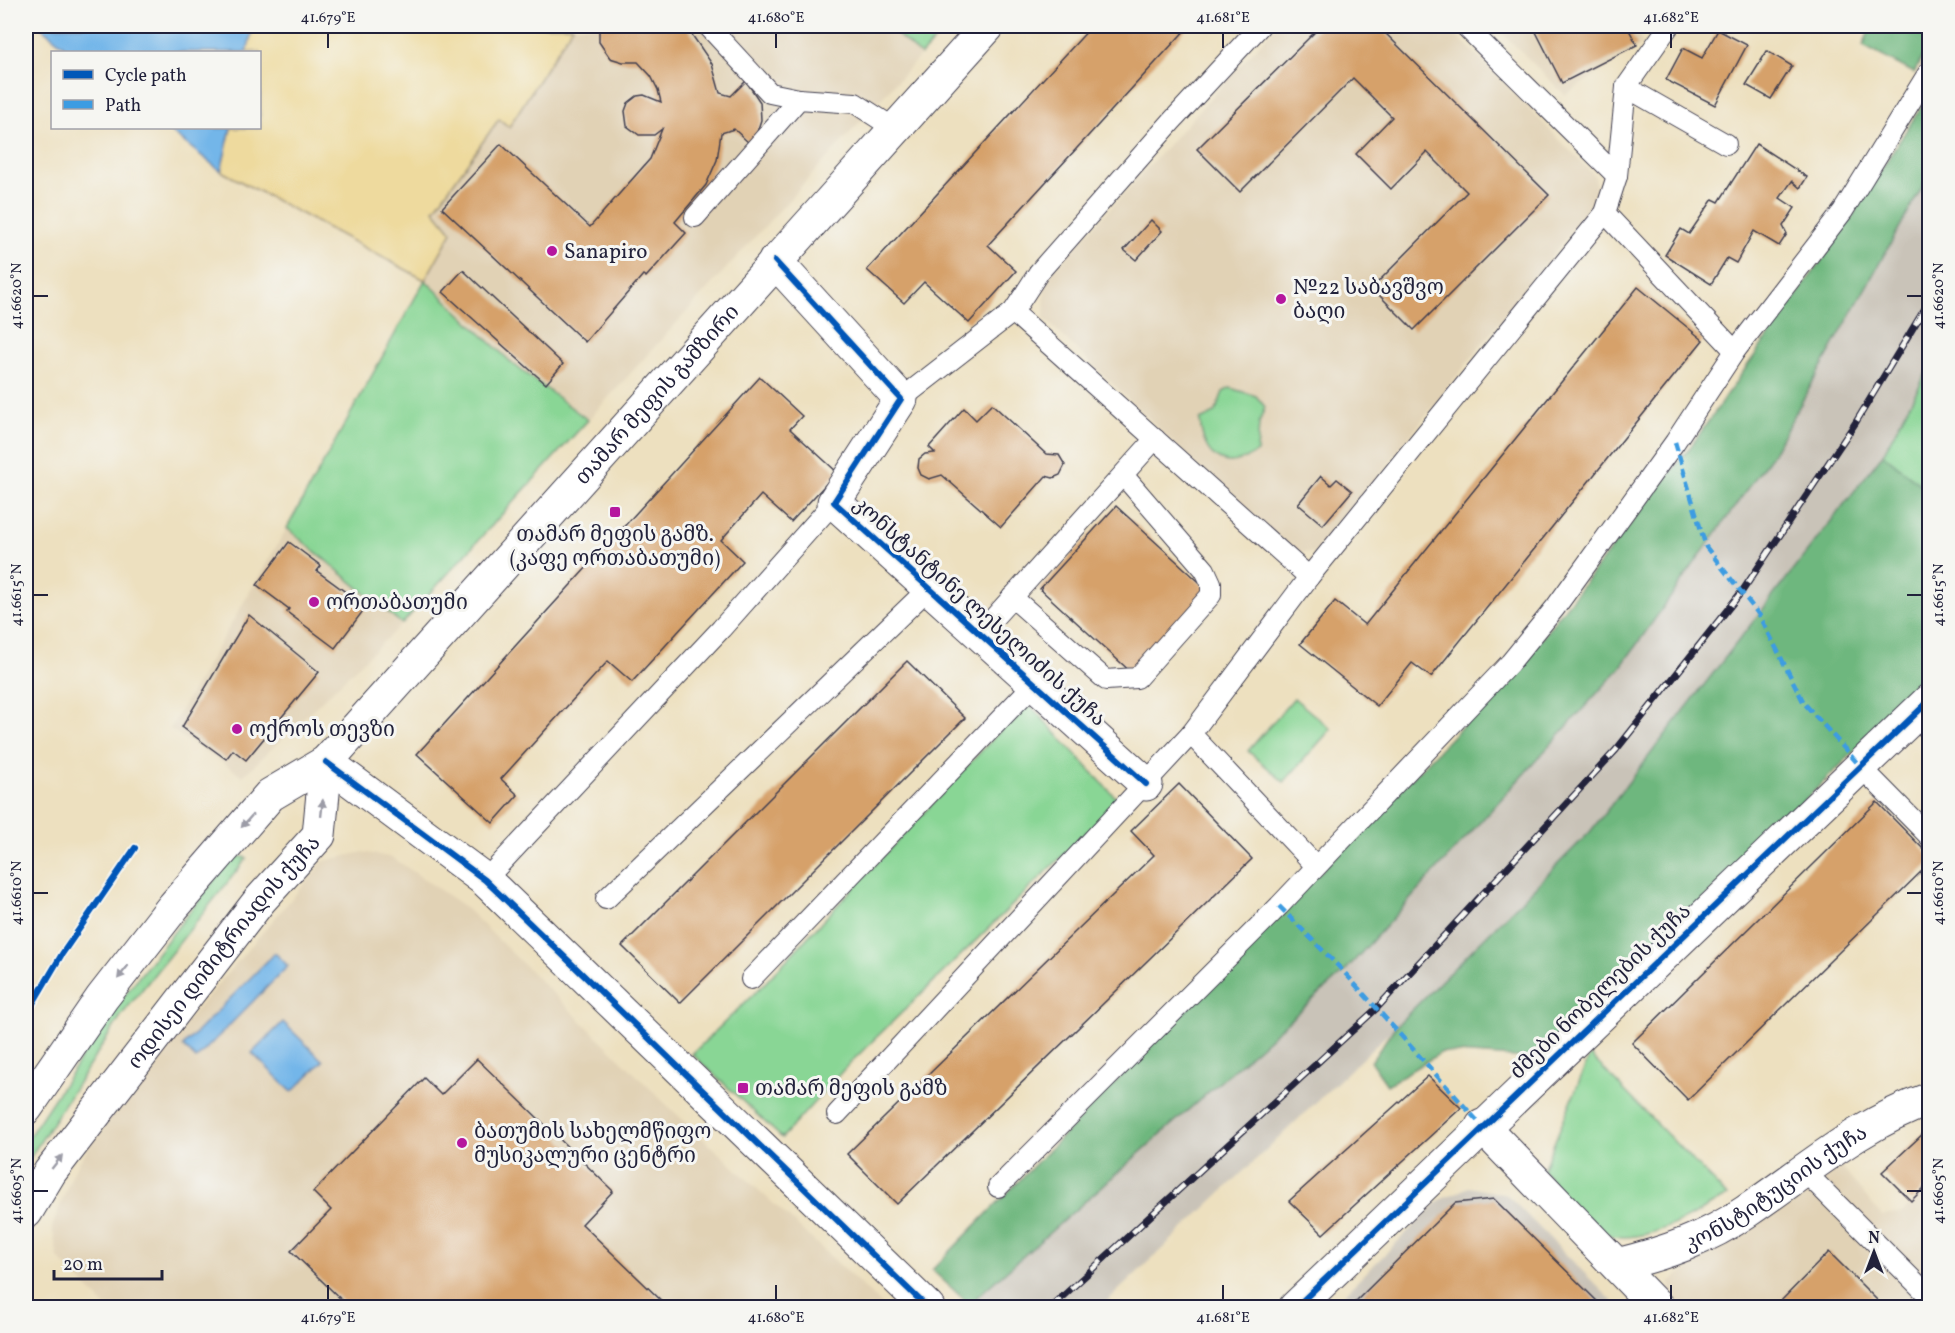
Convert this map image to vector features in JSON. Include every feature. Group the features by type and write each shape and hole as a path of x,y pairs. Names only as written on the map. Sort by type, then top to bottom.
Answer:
{"street":[{"name":"თამარ მეფის გამზირი","path":"326,762 988,26"},
{"path":"775,261 901,399"},
{"name":"კონსტანტინე ლესელიძის ქუჩა","path":"901,399 834,502 981,632 1146,784"},
{"name":"ძმები ნობელების ქუჩა","path":"1295,1308 1482,1126 1929,700"},
{"path":"26,1108 102,998 173,907 270,795 326,762 485,880 928,1308"},
{"name":"ოდისეი დიმიტრიადის ქუჩა","path":"26,1212 50,1172 260,900 319,835 326,762"},
{"name":"კონსტიტუციის ქუჩა","path":"1617,1265 1663,1255 1712,1232 1746,1212 1803,1170 1898,1110 1929,1100"},
{"path":"1482,1126 1658,1308"}],"lane":[{"path":"708,26 770,93 799,99 855,103 895,129"},
{"path":"901,399 1013,312 1039,272 1172,121 1260,26"},
{"path":"1465,26 1617,176"},
{"path":"837,1114 1191,734 1309,577 1605,213 1617,176 1626,87 1669,26"},
{"path":"998,1187 1279,906 1510,663 1555,608 1675,442 1735,351 1843,211 1929,70"},
{"path":"1626,87 1726,144"},
{"path":"695,217 799,99"},
{"path":"1605,213 1735,351"},
{"path":"1013,312 1309,577"},
{"path":"981,632 1155,440"},
{"path":"1012,597 1106,680 1137,678 1211,595 1211,583 1205,570 1123,475"},
{"path":"485,880 721,629 834,502"},
{"path":"606,899 930,587"},
{"path":"751,979 1035,683"},
{"path":"1191,734 1316,866"},
{"path":"1860,766 1929,837"},
{"path":"1803,1170 1929,1297"}],"shaded area":[{"path":"573,26 887,26 921,55 588,420 513,364 425,280 452,232 433,210 499,118 509,126"},
{"name":"№22 საბავშვო ბაღი","path":"1276,26 1448,26 1595,176 1597,198 1318,553 1286,551 1044,318 1045,280"},
{"path":"1495,26 1634,26 1643,44 1565,95"},
{"path":"1929,175 1929,368 1883,454 1590,832 1394,1028 1101,1307 965,1308 1344,972 1620,668 1773,453"},
{"path":"287,528 402,624 243,776 170,729"},
{"path":"363,852 393,858 465,907 667,1105 885,1307 106,1307 58,1258 52,1227 73,1172 116,1103 324,861"},
{"path":"1838,1163 1882,1216 1902,1213 1929,1187 1929,1307 1676,1307 1669,1282"},
{"path":"1469,1187 1507,1195 1618,1307 1330,1308 1440,1200"}],"green space":[{"path":"887,26 948,26 921,55"},
{"path":"1871,26 1929,26 1929,45 1914,73 1863,46"},
{"path":"1929,94 1929,175 1773,453 1620,668 1344,972 969,1304 932,1270 1516,671 1691,446 1849,221"},
{"path":"425,280 513,364 588,420 402,624 287,528"},
{"path":"1929,368 1929,492 1883,454"},
{"path":"1230,388 1256,396 1265,407 1259,423 1257,452 1235,461 1225,461 1217,458 1206,444 1200,420 1215,413 1223,392"},
{"path":"1883,454 1929,492 1929,678 1542,1059 1442,1052 1387,1085 1371,1062 1394,1028 1590,832"},
{"path":"1294,698 1331,729 1284,782 1248,751"},
{"path":"1027,702 1119,801 846,1067 782,1138 692,1054 763,985"},
{"path":"234,855 247,858 121,1016 26,1164 26,1141 112,1011"},
{"path":"1590,1055 1727,1196 1696,1214 1660,1230 1642,1235 1624,1237 1606,1235 1590,1227 1579,1217 1543,1170"}],"sand":[{"path":"253,26 573,26 509,127 499,119 434,210 452,232 425,280 221,171 231,129 261,129 261,51 247,51"}],"water":[{"path":"39,26 253,26 247,51 71,51"},
{"path":"167,129 231,129 221,171"},
{"path":"275,953 288,966 196,1059 183,1046"},
{"path":"283,1022 323,1061 292,1092 252,1053"}],"building":[{"path":"599,26 686,26 712,64 720,93 731,96 746,81 760,102 761,120 756,135 749,143 734,129 721,133 717,160 706,185 675,222 686,233 646,277 643,275 585,342 442,208 501,144 590,227 650,159 662,129 654,135 639,135 627,126 625,111 628,103 637,96 644,95 661,102 658,90 651,76 638,62 623,62 610,58 599,42"},
{"path":"1092,26 1189,26 988,245 1016,271 969,323 924,282 904,303 867,270"},
{"path":"1321,26 1378,26 1549,195 1414,330 1372,288 1467,192 1427,152 1391,189 1356,154 1392,117 1353,78 1240,192 1197,149"},
{"path":"1533,26 1627,26 1637,45 1562,83"},
{"path":"1718,30 1747,45 1715,105 1666,80 1683,48 1702,58"},
{"path":"1767,51 1792,66 1771,99 1746,85"},
{"path":"1756,144 1807,177 1800,188 1792,181 1780,198 1795,208 1783,226 1787,234 1779,246 1754,231 1736,263 1727,258 1711,284 1665,255 1681,229 1689,234 1713,199 1719,202"},
{"path":"1151,220 1162,231 1136,260 1124,250"},
{"path":"463,270 563,364 546,384 443,292"},
{"path":"1638,287 1703,340 1431,677 1412,663 1377,706 1300,644 1335,601 1365,625"},
{"path":"760,377 802,416 790,429 837,472 791,522 761,495 721,540 743,561 632,682 608,661 501,779 518,795 493,823 417,754"},
{"path":"992,404 1046,454 1059,455 1065,465 1060,475 1053,478 1046,476 1001,527 942,475 929,479 921,475 918,468 919,459 925,454 935,453 929,447 964,408 976,420"},
{"path":"1321,476 1331,485 1337,479 1352,491 1323,525 1298,504"},
{"path":"1116,506 1208,590 1132,673 1040,589"},
{"path":"289,542 321,566 317,571 366,607 335,648 287,612 289,609 257,585"},
{"path":"249,615 319,672 246,760 233,750 226,759 182,727"},
{"path":"907,661 965,718 680,1003 622,946"},
{"path":"1179,784 1252,859 897,1204 847,1154 1154,855 1131,831"},
{"path":"1877,802 1930,856 1930,863 1688,1100 1632,1043"},
{"name":"ბათუმის სახელმწიფო მუსიკალური ცენტრი","path":"477,1059 613,1191 582,1224 669,1308 350,1308 291,1251 331,1210 313,1192 424,1078 441,1095"},
{"path":"1428,1076 1461,1108 1323,1234 1289,1201"},
{"path":"1925,1132 1930,1136 1930,1182 1911,1201 1882,1172"},
{"path":"1494,1199 1604,1308 1349,1308 1455,1203"},
{"path":"1829,1252 1885,1308 1774,1308"}],"railway":[{"path":"1050,1308 1376,1009 1616,750 1743,590 1856,422 1930,300"}],"marked path":[{"path":"1925,77 1930,80"},
{"path":"1675,442 1706,547 1760,616 1804,703 1860,766"},
{"path":"1279,906 1344,972 1482,1126"}],"cycle path":[{"path":"775,261 901,399 834,502 1146,784"},
{"path":"1295,1308 1930,700"},
{"path":"326,762 485,880 928,1308"},
{"path":"26,1015 62,954 135,848"}],"place":[{"name":"Sanapiro","path":"552,251"},
{"name":"№22 საბავშვო ბაღი","path":"1281,299"},
{"name":"თამარ მეფის გამზ. (კაფე ორთაბათუმი)","path":"615,512"},
{"name":"ორთაბათუმი","path":"314,602"},
{"name":"ოქროს თევზი","path":"237,729"},
{"name":"თამარ მეფის გამზ","path":"743,1088"},
{"name":"ბათუმის სახელმწიფო მუსიკალური ცენტრი","path":"462,1143"}]}
